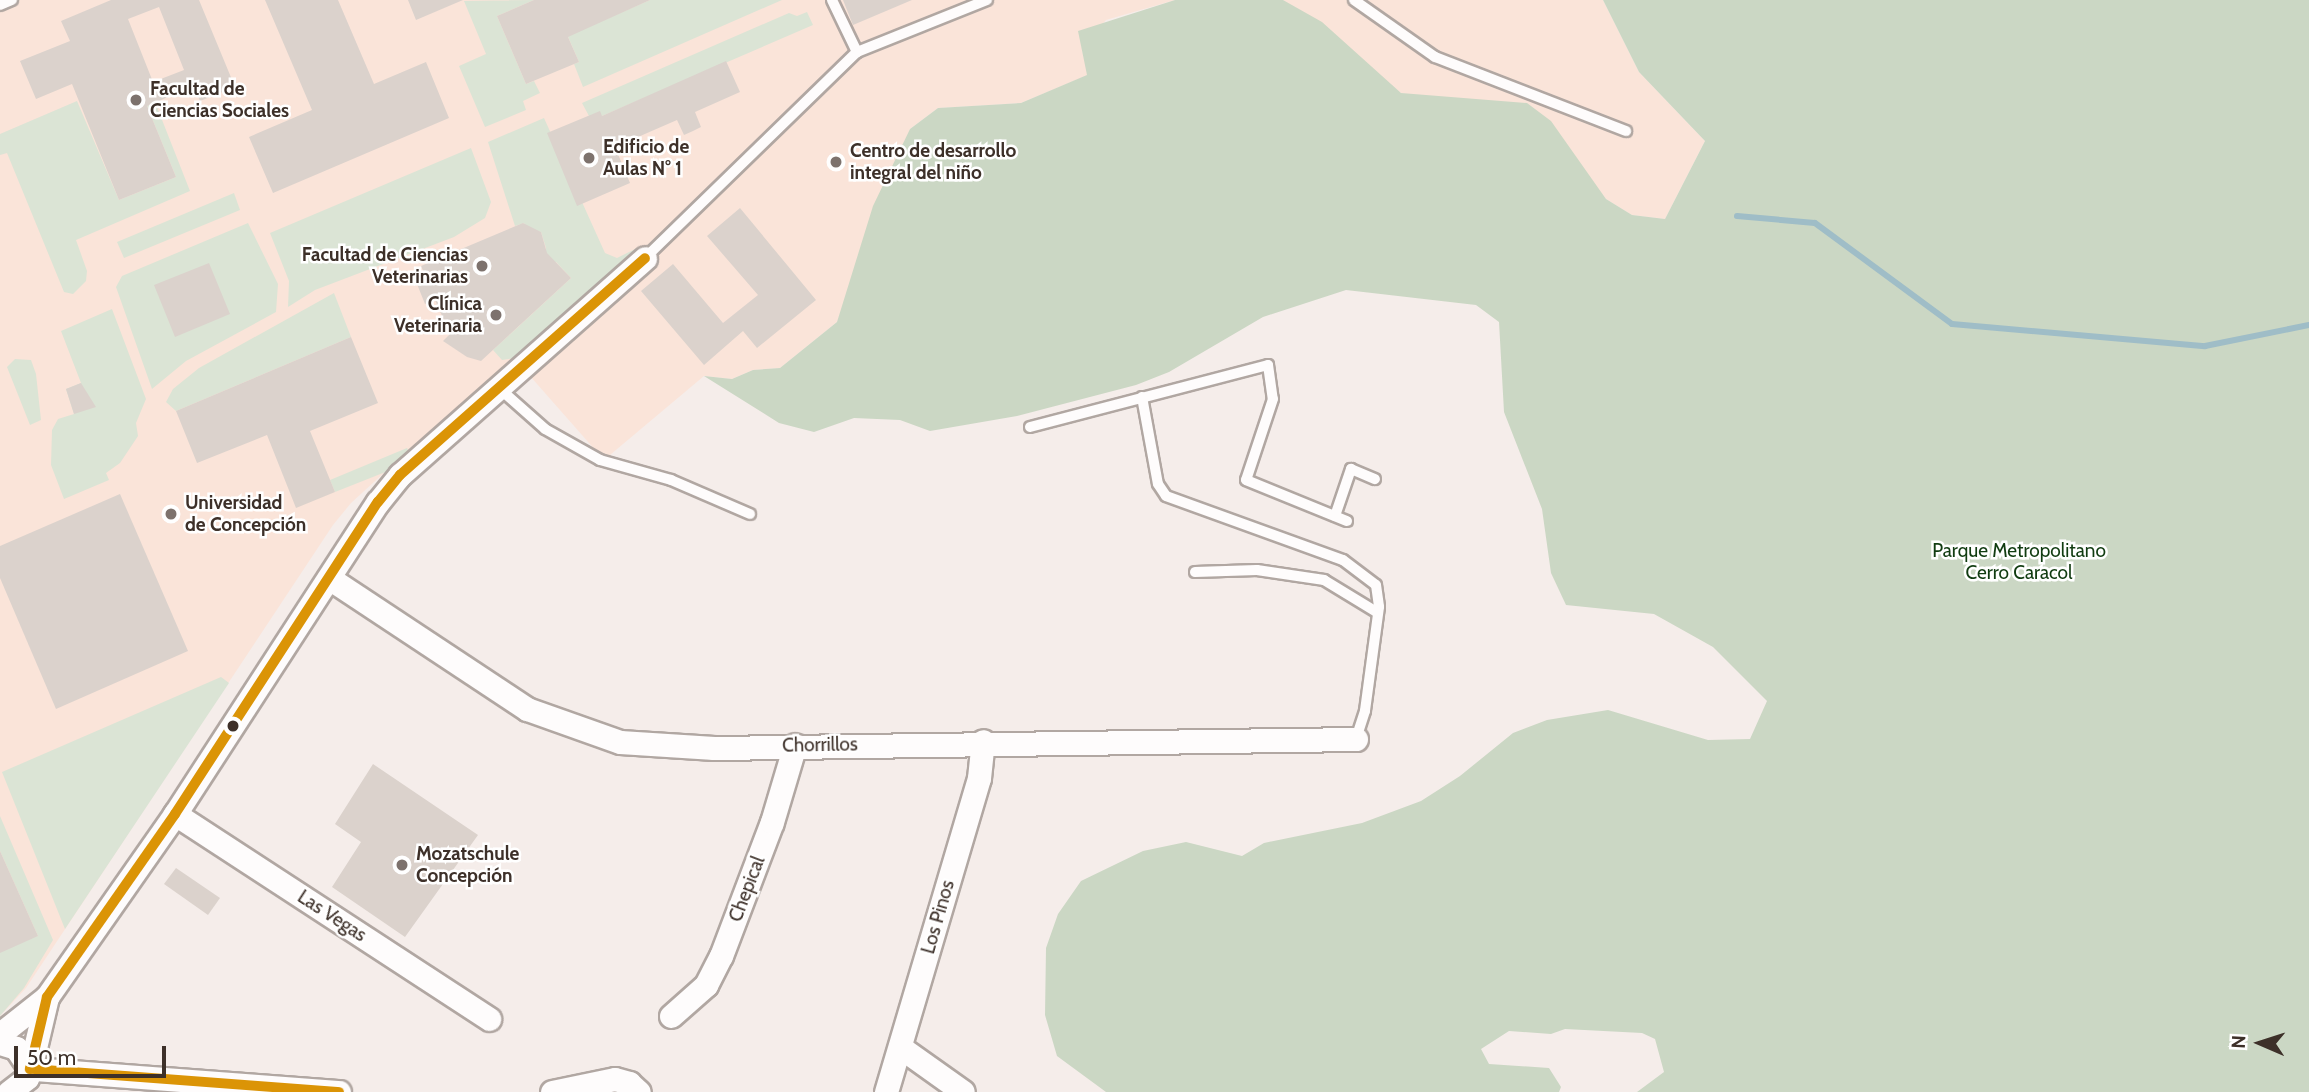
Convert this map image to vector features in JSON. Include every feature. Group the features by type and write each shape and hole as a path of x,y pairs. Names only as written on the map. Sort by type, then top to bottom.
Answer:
{"street":[{"path":"0,1034 47,997 174,814 400,475 645,258"},
{"name":"Chorrillos","path":"329,578 495,691 558,723 646,746 1356,739"},
{"name":"Los Pinos","path":"886,1092 979,778 984,741"},
{"name":"Chepical","path":"671,1016 706,985 721,956 772,822 795,745"},
{"name":"Las Vegas","path":"174,814 489,1019"},
{"path":"9,1092 27,1078 47,997"},
{"path":"0,1043 16,1048 30,1069"},
{"path":"900,1046 963,1092"},
{"path":"30,1069 339,1092"},
{"path":"552,1092 615,1079 639,1092"}],"lane":[{"path":"0,5 12,0"},
{"path":"832,0 857,52"},
{"path":"645,258 857,52 987,0"},
{"path":"1354,0 1435,57 1626,131"},
{"path":"1030,427 1268,365 1273,399 1247,480 1346,521"},
{"path":"500,389 545,429 600,460 671,480 750,514"},
{"path":"1142,397 1158,484 1166,496 1343,560 1376,585 1378,613 1365,711 1356,739"},
{"path":"1335,516 1351,469 1375,479"},
{"path":"1195,572 1246,570 1324,580 1378,613"}],"shaded area":[{"name":"Universidad de Concepción","path":"0,0 1175,0 1106,20 1082,50 1088,75 1021,103 938,108 910,129 837,322 780,368 753,370 732,379 704,376 604,460 515,359 409,450 351,503 333,525 26,988 0,1016"},
{"path":"1283,0 1603,0 1639,72 1705,141 1665,219 1632,215 1606,199 1580,168 1421,97 1401,93"}],"green space":[{"path":"534,0 497,16 526,84 534,81 540,93 523,101 526,110 485,127 459,66 486,54 464,1"},
{"path":"552,0 586,28 650,0 782,0 583,87 574,64 579,62"},
{"name":"Parque Metropolitano Cerro Caracol","path":"1175,0 1283,0 1322,22 1401,93 1527,103 1551,121 1606,199 1632,215 1665,219 1705,141 1639,72 1603,0 2309,0 2309,1092 1637,1092 1664,1072 1655,1039 1642,1033 1565,1029 1551,1034 1509,1031 1481,1049 1489,1064 1549,1068 1561,1087 1559,1092 1106,1092 1057,1056 1045,1015 1046,948 1058,914 1081,881 1143,851 1186,842 1242,856 1264,843 1362,823 1421,801 1460,776 1513,733 1547,720 1608,710 1708,740 1750,739 1767,701 1713,647 1654,614 1566,605 1551,573 1542,509 1504,412 1499,322 1476,305 1346,290 1263,317 1169,372 1136,385 1017,416 930,431 900,420 854,418 814,432 779,423 704,376 732,379 753,370 780,368 837,322 873,206 910,129 938,108 1021,103 1087,75 1078,31"},
{"path":"807,12 813,25 602,116 589,116 582,103 789,13 797,16"},
{"path":"77,101 119,200 176,177 147,106 155,102 190,191 76,240 87,271 86,281 73,294 64,292 7,153 0,155 0,134"},
{"path":"544,118 605,253 617,258 639,247 589,302 515,358 502,360 493,350 571,278 556,262 542,267 546,248 541,232 526,228 524,223 515,226 488,142"},
{"path":"471,148 491,202 485,218 454,237 315,290 288,307 289,281 270,233"},
{"path":"234,193 240,210 124,258 117,242"},
{"path":"248,223 278,284 276,312 186,361 152,389 116,287 122,276"},
{"path":"334,293 351,337 176,411 166,402 173,389 199,368"},
{"path":"112,309 146,399 136,423 138,436 120,463 106,473 109,480 64,499 51,465 52,430 58,419 74,414 66,389 81,383 61,331"},
{"path":"15,359 31,360 36,374 41,420 30,425 7,367"},
{"path":"407,448 410,454 388,471 335,492 330,480"},
{"path":"221,677 229,683 65,929 2,772"},
{"path":"0,816 53,940 24,988 0,1016 0,944 38,936 0,851"}],"building":[{"path":"111,0 199,0 235,87 200,101 194,86 147,106 176,177 119,200 72,84 36,99 20,61 70,41 61,21","holes":["159,7 184,70 153,82 128,19"]},
{"path":"265,0 338,0 374,84 426,62 449,118 273,193 249,137 312,110"},
{"path":"408,0 463,0 416,20"},
{"path":"534,0 650,0 568,37 579,62 526,84 497,16"},
{"path":"843,0 912,0 853,25"},
{"path":"726,61 740,92 695,112 701,127 684,135 677,120 615,147 630,183 577,206 547,133 600,111 602,116"},
{"path":"740,208 816,300 757,348 743,331 704,365 641,291 673,264 723,323 758,295 707,236"},
{"path":"523,223 541,232 547,253 571,278 481,361 467,357 443,341 450,334 435,300 425,304 415,279 425,275 421,266"},
{"path":"209,263 230,314 175,337 154,285"},
{"path":"351,337 378,403 310,431 335,492 296,508 267,435 197,463 176,411"},
{"path":"81,383 96,407 74,414 66,389"},
{"path":"120,494 188,651 56,709 0,578 0,546"},
{"name":"Mozatschule Concepción","path":"373,764 478,835 405,937 332,887 361,842 335,824"},
{"path":"0,851 38,936 0,953"},
{"path":"176,868 220,898 208,915 164,884"}],"waterway":[{"path":"1737,216 1815,223 1952,324 2205,346 2309,325"}],"transit line":[{"path":"339,1092 30,1069 47,997 175,814 378,502 400,475 645,258"}],"place":[{"name":"Facultad de Ciencias Sociales","path":"136,100"},
{"name":"Edificio de Aulas N° 1","path":"589,158"},
{"name":"Centro de desarrollo integral del niño","path":"836,162"},
{"name":"Facultad de Ciencias Veterinarias","path":"482,266"},
{"name":"Clínica Veterinaria","path":"496,315"},
{"name":"Universidad de Concepción","path":"171,514"},
{"name":"Mozatschule Concepción","path":"402,865"}]}
